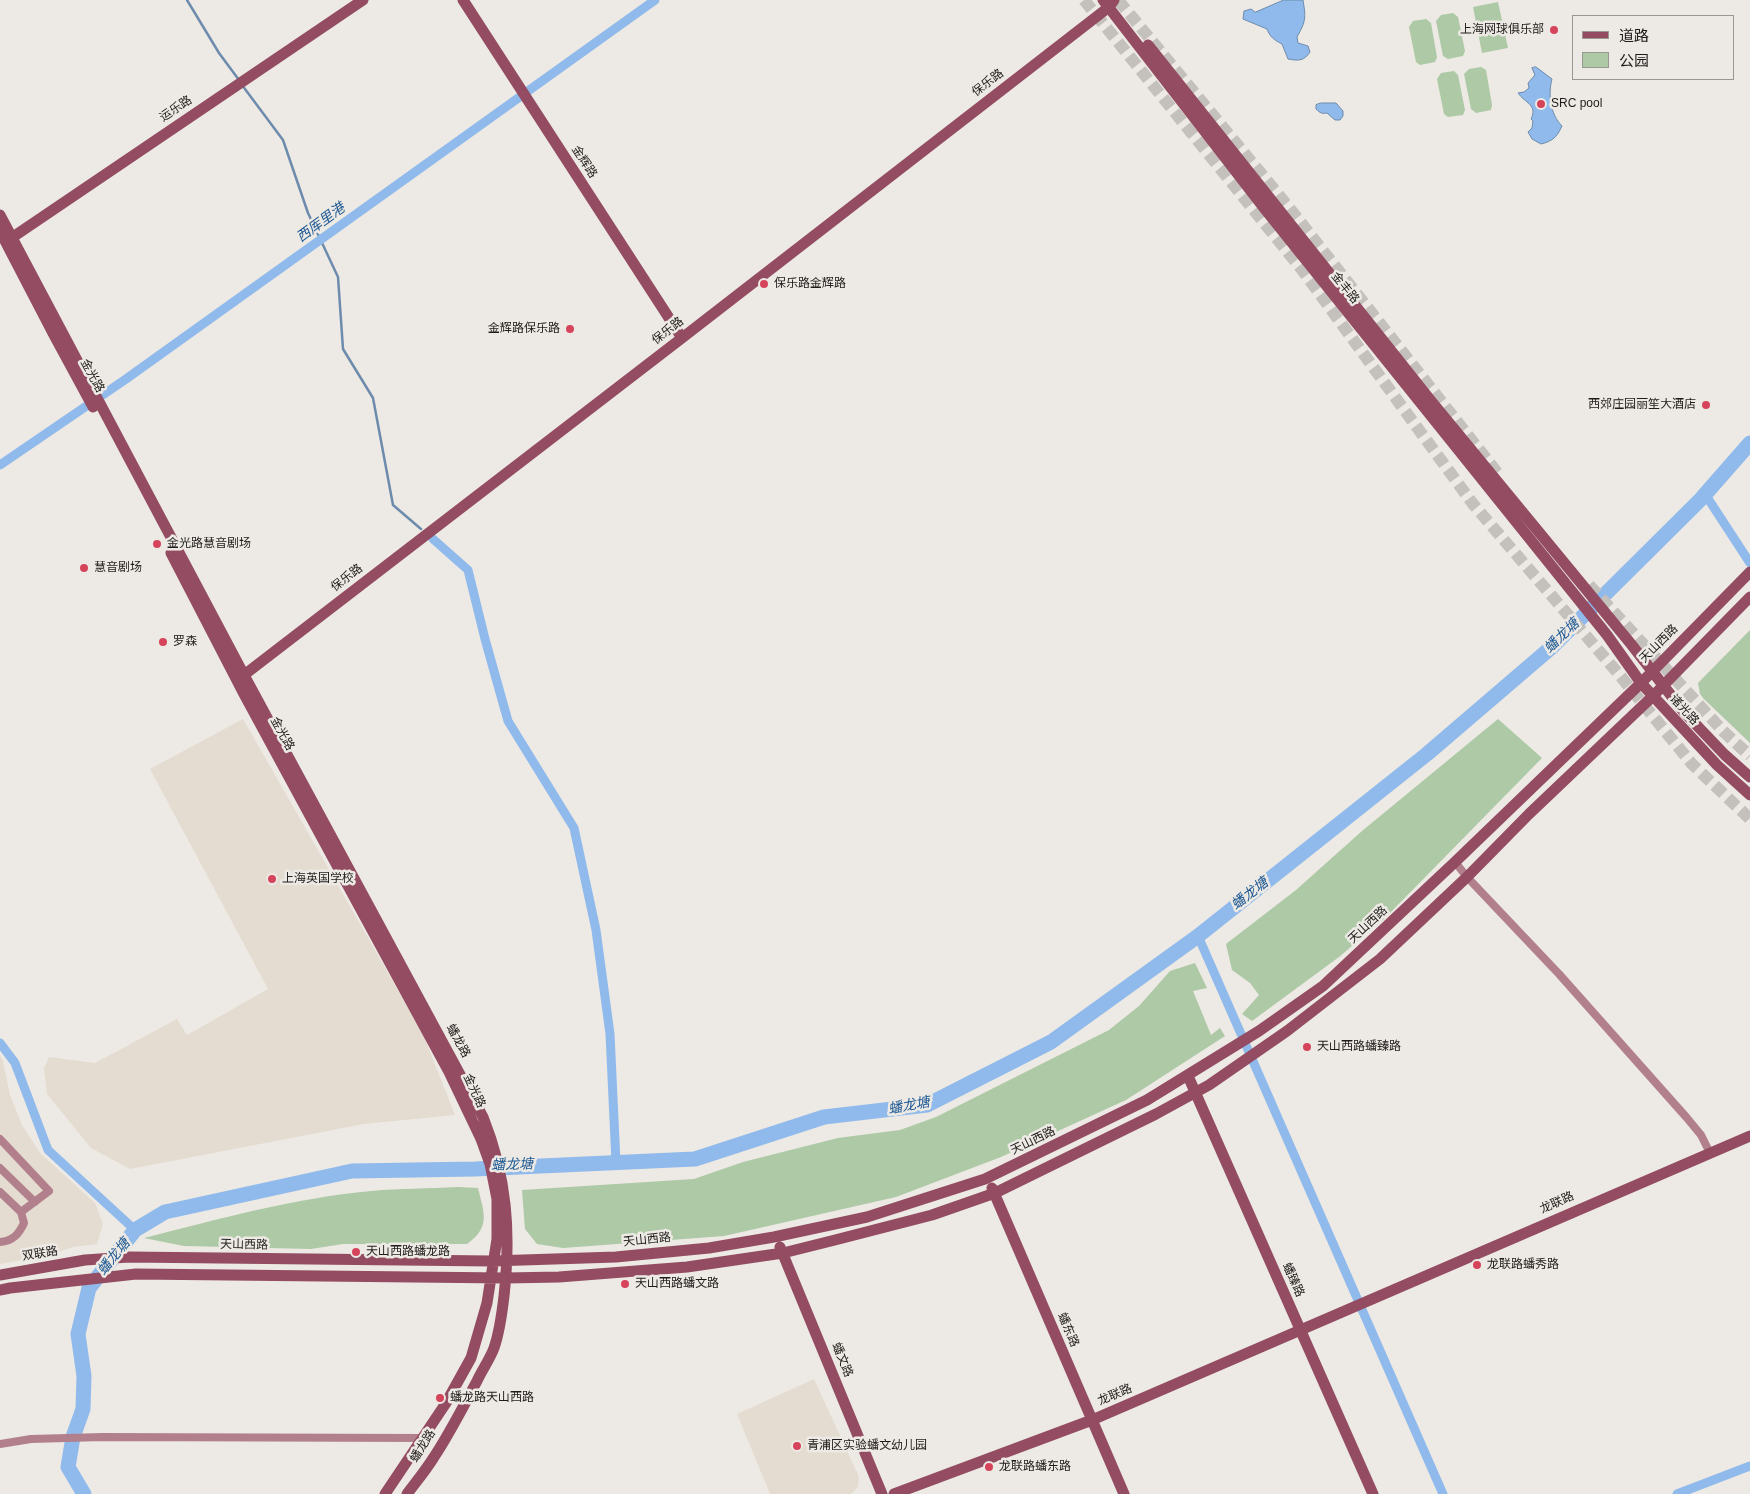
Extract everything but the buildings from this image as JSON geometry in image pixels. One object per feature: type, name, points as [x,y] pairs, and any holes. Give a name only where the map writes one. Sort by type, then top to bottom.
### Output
[{"type":"main road","name":"运乐路","points":[[6,237],[363,0]]},
{"type":"main road","name":"金辉路","points":[[463,0],[682,338]]},
{"type":"main road","name":"保乐路","points":[[241,678],[682,338],[1110,2]]},
{"type":"main road","points":[[1110,2],[1431,401],[1576,587],[1615,625],[1691,720],[1725,755],[1750,777]]},
{"type":"main road","name":"金光路","points":[[0,215],[6,237],[85,384],[100,419],[241,678]]},
{"type":"main road","name":"金光路","points":[[85,384],[102,406],[241,678]]},
{"type":"main road","name":"天山西路","points":[[85,1260],[129,1257],[492,1261],[616,1258],[709,1248],[774,1237],[867,1217],[985,1178],[1148,1100],[1258,1031],[1322,986],[1455,862],[1641,683],[1750,572]]},
{"type":"main road","name":"诸光路","points":[[1576,587],[1641,683],[1717,765],[1750,795]]},
{"type":"main road","points":[[0,1290],[136,1274],[506,1278],[559,1277],[688,1267],[783,1253],[932,1215],[995,1193],[1156,1114],[1209,1085],[1287,1031],[1380,959],[1653,696],[1750,597]]},
{"type":"main road","name":"蟠龙路","points":[[241,678],[478,1108],[486,1138],[498,1160],[507,1260],[501,1320],[494,1348],[434,1458],[408,1494]]},
{"type":"main road","name":"蟠臻路","points":[[1188,1076],[1373,1494]]},
{"type":"main road","name":"龙联路","points":[[894,1494],[1092,1420],[1375,1296],[1750,1136]]},
{"type":"main road","name":"蟠东路","points":[[985,1178],[995,1193],[1124,1494]]},
{"type":"main road","points":[[492,1261],[502,1198]]},
{"type":"main road","name":"蟠文路","points":[[774,1237],[783,1253],[882,1494]]},
{"type":"main road","name":"双联路","points":[[0,1274],[85,1260]]},
{"type":"main road","name":"蟠龙路","points":[[385,1494],[446,1404],[471,1358],[487,1303],[492,1278],[492,1261]]},
{"type":"street","points":[[1455,862],[1687,1118],[1701,1135],[1710,1153]]},
{"type":"street","points":[[0,1139],[49,1191],[21,1212]]},
{"type":"street","points":[[0,1168],[35,1202]]},
{"type":"street","points":[[0,1192],[21,1212],[24,1223],[18,1234],[8,1242],[0,1242]]},
{"type":"street","points":[[0,1444],[45,1438],[103,1437],[422,1438]]},
{"type":"shaded area","name":"上海英国学校","points":[[243,719],[423,1034],[455,1115],[364,1124],[130,1169],[91,1148],[47,1094],[44,1068],[49,1057],[95,1063],[177,1019],[187,1035],[268,989],[150,769]]},
{"type":"shaded area","points":[[0,1055],[10,1095],[22,1125],[40,1153],[95,1203],[103,1224],[97,1244],[73,1247],[50,1255],[0,1264]]},
{"type":"shaded area","name":"青浦区实验蟠文幼儿园","points":[[814,1379],[859,1477],[858,1487],[851,1494],[770,1494],[737,1414]]},
{"type":"green space","points":[[1498,2],[1508,48],[1482,53],[1473,7]]},
{"type":"green space","points":[[1453,13],[1458,17],[1465,51],[1463,56],[1448,59],[1443,56],[1436,21],[1441,15]]},
{"type":"green space","points":[[1426,19],[1431,23],[1437,57],[1435,62],[1420,65],[1416,62],[1409,27],[1413,21]]},
{"type":"green space","points":[[1481,67],[1486,70],[1492,105],[1491,110],[1476,113],[1471,109],[1464,74],[1469,69]]},
{"type":"green space","points":[[1454,71],[1458,75],[1465,110],[1463,115],[1448,117],[1444,114],[1437,79],[1441,73]]},
{"type":"green space","points":[[1750,630],[1750,743],[1704,699],[1700,694],[1698,683]]},
{"type":"green space","points":[[1498,719],[1542,758],[1385,918],[1339,957],[1252,1021],[1242,1014],[1259,995],[1250,983],[1232,970],[1226,944],[1296,890],[1362,831]]},
{"type":"green space","points":[[1195,963],[1207,988],[1193,991],[1211,1035],[1220,1028],[1225,1036],[1126,1100],[1001,1157],[896,1197],[724,1236],[563,1248],[537,1244],[525,1229],[522,1190],[694,1179],[743,1162],[838,1138],[900,1130],[936,1117],[1109,1030],[1139,1006],[1170,971]]},
{"type":"green space","points":[[478,1188],[483,1212],[484,1219],[480,1232],[467,1244],[343,1244],[311,1249],[184,1246],[144,1238],[257,1210],[342,1194],[382,1190]]},
{"type":"water","points":[[1284,0],[1303,0],[1304,19],[1297,37],[1298,43],[1308,46],[1310,52],[1301,60],[1288,59],[1282,44],[1269,34],[1267,29],[1243,19],[1244,11],[1251,9],[1255,12]]},
{"type":"water","name":"SRC pool","points":[[1536,67],[1552,79],[1550,91],[1551,104],[1555,116],[1562,126],[1554,138],[1541,144],[1532,139],[1528,132],[1532,128],[1532,107],[1518,93],[1524,92],[1529,88],[1528,83],[1535,75],[1532,68]]},
{"type":"water","points":[[1336,103],[1343,111],[1343,116],[1340,120],[1335,120],[1327,113],[1320,112],[1316,109],[1316,105]]},
{"type":"waterway","points":[[187,0],[219,53],[239,80]]},
{"type":"waterway","name":"西厍里港","points":[[0,465],[126,379],[655,0]]},
{"type":"waterway","points":[[242,85],[283,140],[308,213],[338,277],[343,349],[373,398],[393,505],[421,529]]},
{"type":"waterway","name":"蟠龙塘","points":[[84,1494],[68,1467],[73,1437],[83,1409],[84,1376],[78,1334],[89,1288],[135,1230],[165,1212],[352,1171],[475,1169],[695,1159],[824,1117],[927,1105],[1051,1042],[1198,936],[1427,754],[1553,646],[1701,499],[1750,443]]},
{"type":"waterway","points":[[1705,494],[1750,563]]},
{"type":"waterway","points":[[433,539],[468,570],[508,721],[574,828],[596,930],[610,1034],[616,1162]]},
{"type":"waterway","points":[[1198,936],[1443,1494]]},
{"type":"waterway","points":[[0,1043],[15,1063],[48,1150],[135,1230]]},
{"type":"waterway","points":[[1677,1494],[1750,1466]]},
{"type":"tunnel","points":[[1084,0],[1303,271],[1473,504],[1617,672],[1692,764],[1750,819]]},
{"type":"tunnel","points":[[1118,0],[1287,205],[1499,475]]},
{"type":"tunnel","points":[[1589,585],[1723,731],[1750,756]]},
{"type":"place","name":"上海网球俱乐部","points":[[1554,30]]},
{"type":"place","name":"SRC pool","points":[[1541,104]]},
{"type":"place","name":"保乐路金辉路","points":[[764,284]]},
{"type":"place","name":"金辉路保乐路","points":[[570,329]]},
{"type":"place","name":"西郊庄园丽笙大酒店","points":[[1706,405]]},
{"type":"place","name":"金光路慧音剧场","points":[[157,544]]},
{"type":"place","name":"慧音剧场","points":[[84,568]]},
{"type":"place","name":"罗森","points":[[163,642]]},
{"type":"place","name":"上海英国学校","points":[[272,879]]},
{"type":"place","name":"天山西路蟠臻路","points":[[1307,1047]]},
{"type":"place","name":"天山西路蟠龙路","points":[[356,1252]]},
{"type":"place","name":"龙联路蟠秀路","points":[[1477,1265]]},
{"type":"place","name":"天山西路蟠文路","points":[[625,1284]]},
{"type":"place","name":"蟠龙路天山西路","points":[[440,1398]]},
{"type":"place","name":"青浦区实验蟠文幼儿园","points":[[797,1446]]},
{"type":"place","name":"龙联路蟠东路","points":[[989,1467]]}]
